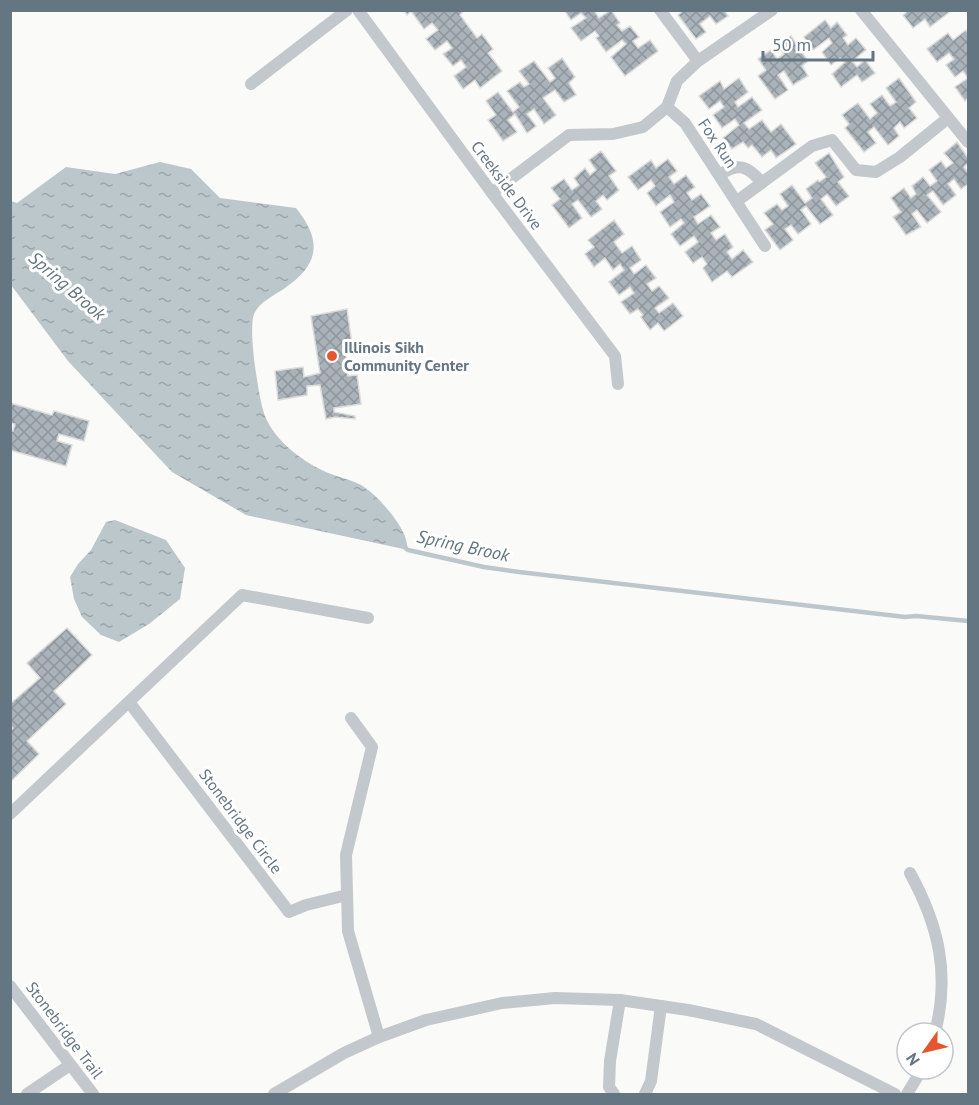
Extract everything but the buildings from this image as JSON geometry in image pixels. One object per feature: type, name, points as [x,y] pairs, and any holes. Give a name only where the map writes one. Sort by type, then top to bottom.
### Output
[{"type":"street","points":[[251,84],[347,10]]},
{"type":"street","name":"Creekside Drive","points":[[358,10],[615,356],[618,384]]},
{"type":"street","points":[[660,10],[698,62]]},
{"type":"street","points":[[492,193],[569,135],[613,134],[643,127],[667,107],[676,81],[698,62],[772,10]]},
{"type":"street","points":[[861,10],[969,142]]},
{"type":"street","name":"Fox Run","points":[[667,107],[685,123],[738,201],[765,246]]},
{"type":"street","points":[[738,201],[812,146],[832,140],[856,170],[876,172],[900,157],[948,118]]},
{"type":"street","points":[[720,176],[726,171],[743,167],[753,172],[762,183]]},
{"type":"street","points":[[10,814],[242,595],[368,618]]},
{"type":"street","name":"Stonebridge Circle","points":[[129,702],[289,912],[306,905],[347,895]]},
{"type":"street","points":[[351,718],[372,747],[346,855],[348,931],[379,1037]]},
{"type":"street","points":[[910,873],[930,915],[938,942],[942,991],[937,1021]]},
{"type":"street","name":"Stonebridge Trail","points":[[10,986],[93,1095]]},
{"type":"street","points":[[274,1095],[320,1065],[379,1037],[445,1015],[502,1003],[555,998],[620,1000],[756,1024],[895,1095]]},
{"type":"street","points":[[614,1095],[609,1087],[610,1060],[620,1000]]},
{"type":"street","points":[[645,1095],[651,1081],[661,1006]]},
{"type":"street","points":[[27,1095],[70,1065]]},
{"type":"street","points":[[907,1095],[915,1081]]},
{"type":"water","points":[[160,162],[191,169],[220,198],[296,208],[304,220],[313,241],[311,261],[297,279],[263,302],[256,310],[252,322],[256,376],[263,410],[272,430],[297,455],[326,472],[361,485],[379,499],[400,526],[408,550],[246,515],[172,472],[68,361],[11,285],[11,201],[17,203],[66,167],[115,174]]},
{"type":"water","points":[[115,520],[166,540],[185,568],[180,599],[149,624],[119,642],[101,635],[82,617],[74,599],[70,577],[91,550],[106,522]]},
{"type":"waterway","name":"Spring Brook","points":[[404,547],[408,550],[484,567],[519,572],[905,617],[968,621]]},
{"type":"place","name":"Illinois Sikh Community Center","points":[[332,356]]}]
